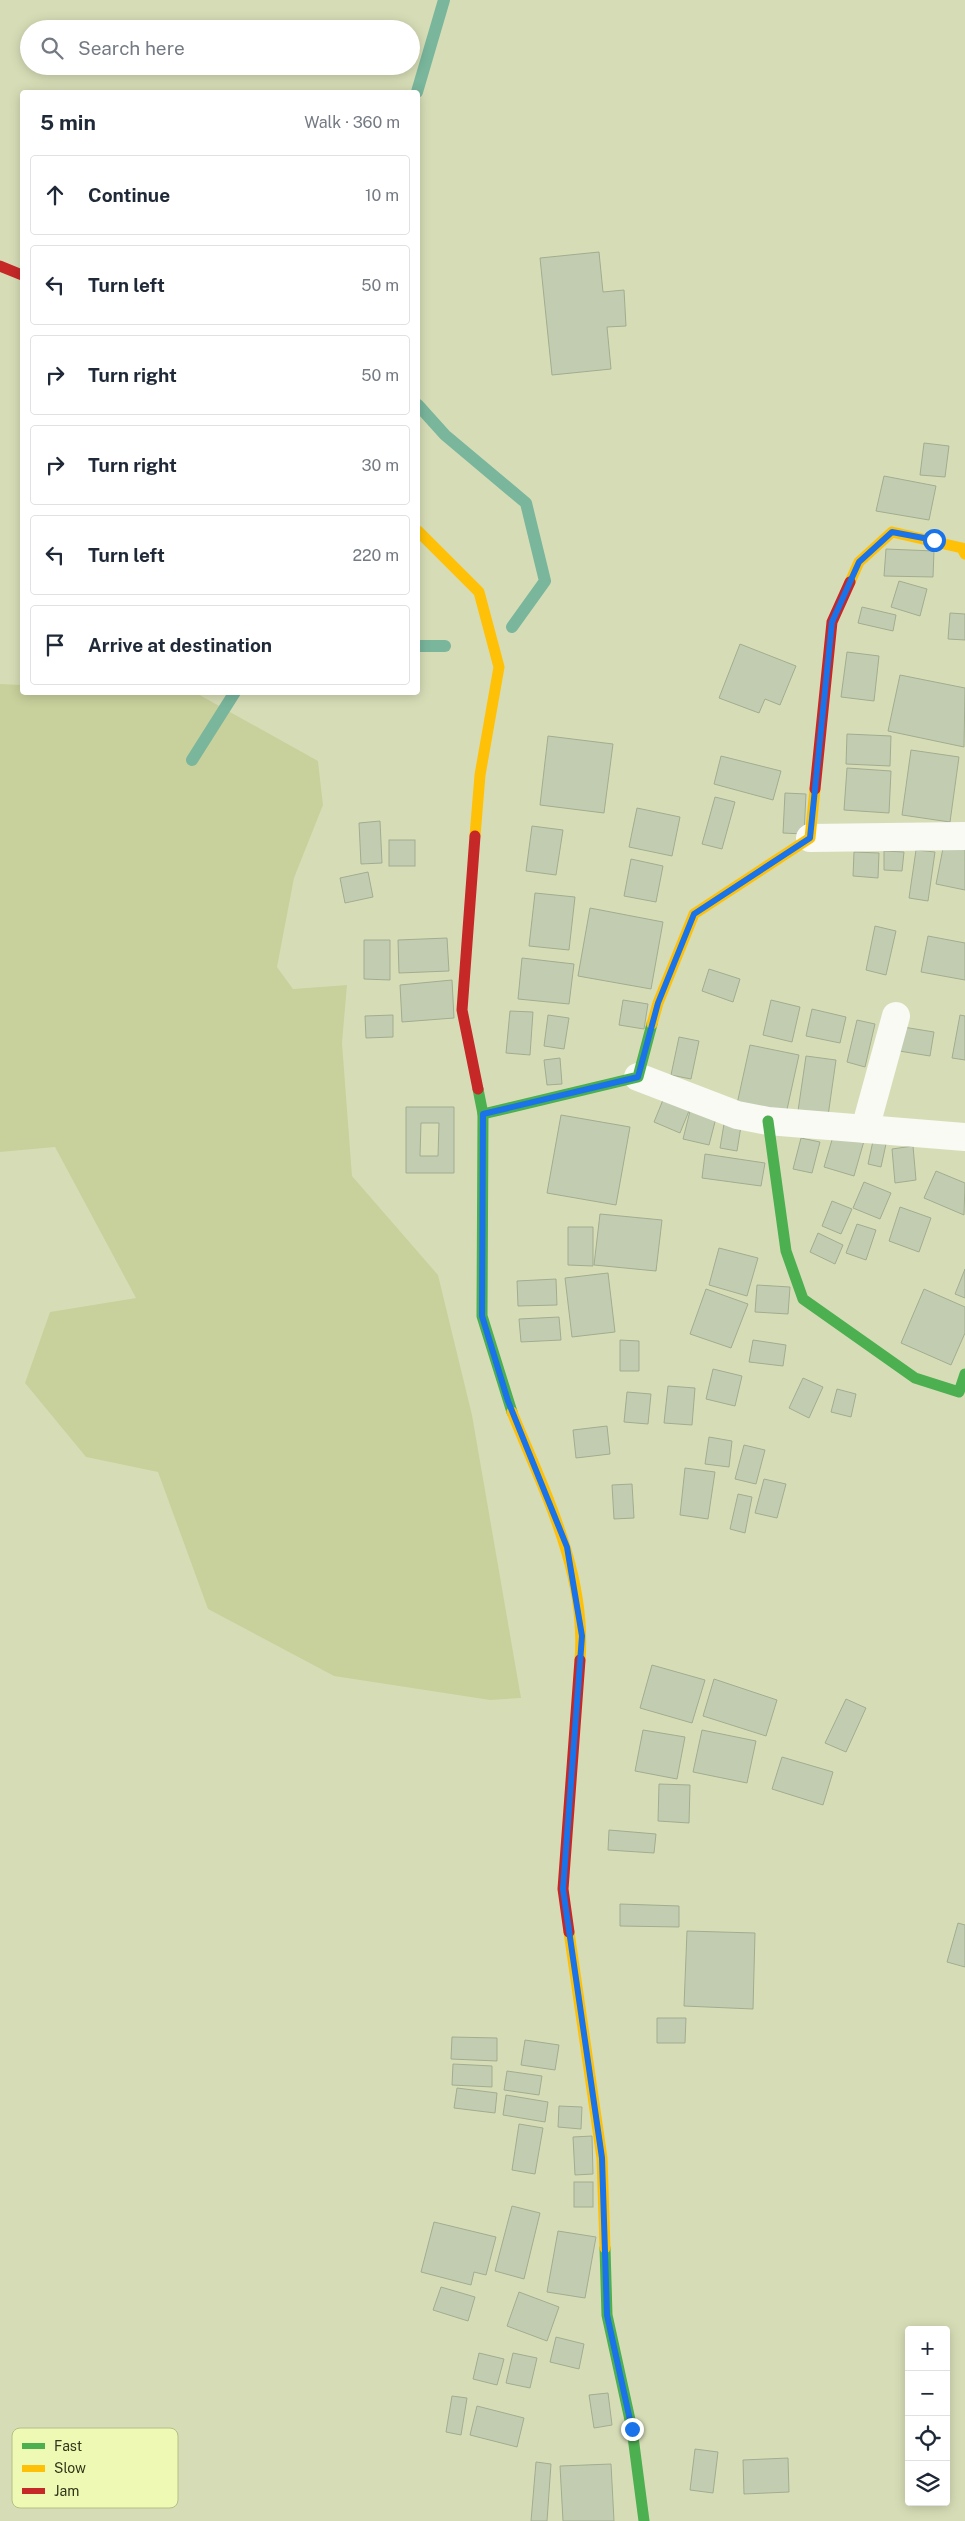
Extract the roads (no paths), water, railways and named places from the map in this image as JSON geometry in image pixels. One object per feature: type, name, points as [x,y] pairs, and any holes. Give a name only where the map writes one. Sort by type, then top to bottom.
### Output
[{"type":"street","points":[[0,266],[20,274]]},
{"type":"street","points":[[810,838],[832,622],[859,562],[892,532],[934,540],[962,548],[965,554]]},
{"type":"street","points":[[420,533],[479,592],[499,667],[480,775],[462,1010],[483,1114],[482,1316],[508,1401],[567,1547],[582,1636],[563,1889],[602,2158],[607,2315],[632,2429],[644,2521]]},
{"type":"street","points":[[638,1077],[658,1003],[694,914],[810,838],[965,836]]},
{"type":"street","points":[[865,1129],[896,1016]]},
{"type":"street","points":[[483,1114],[638,1077],[737,1115],[768,1121],[965,1137]]},
{"type":"street","points":[[768,1121],[786,1251],[803,1300],[915,1378],[959,1392],[965,1374]]},
{"type":"waterway","points":[[418,90],[444,0]]},
{"type":"waterway","points":[[420,407],[445,435],[526,503],[545,581],[512,627]]},
{"type":"waterway","points":[[420,646],[445,646]]},
{"type":"waterway","points":[[192,760],[233,695]]}]
